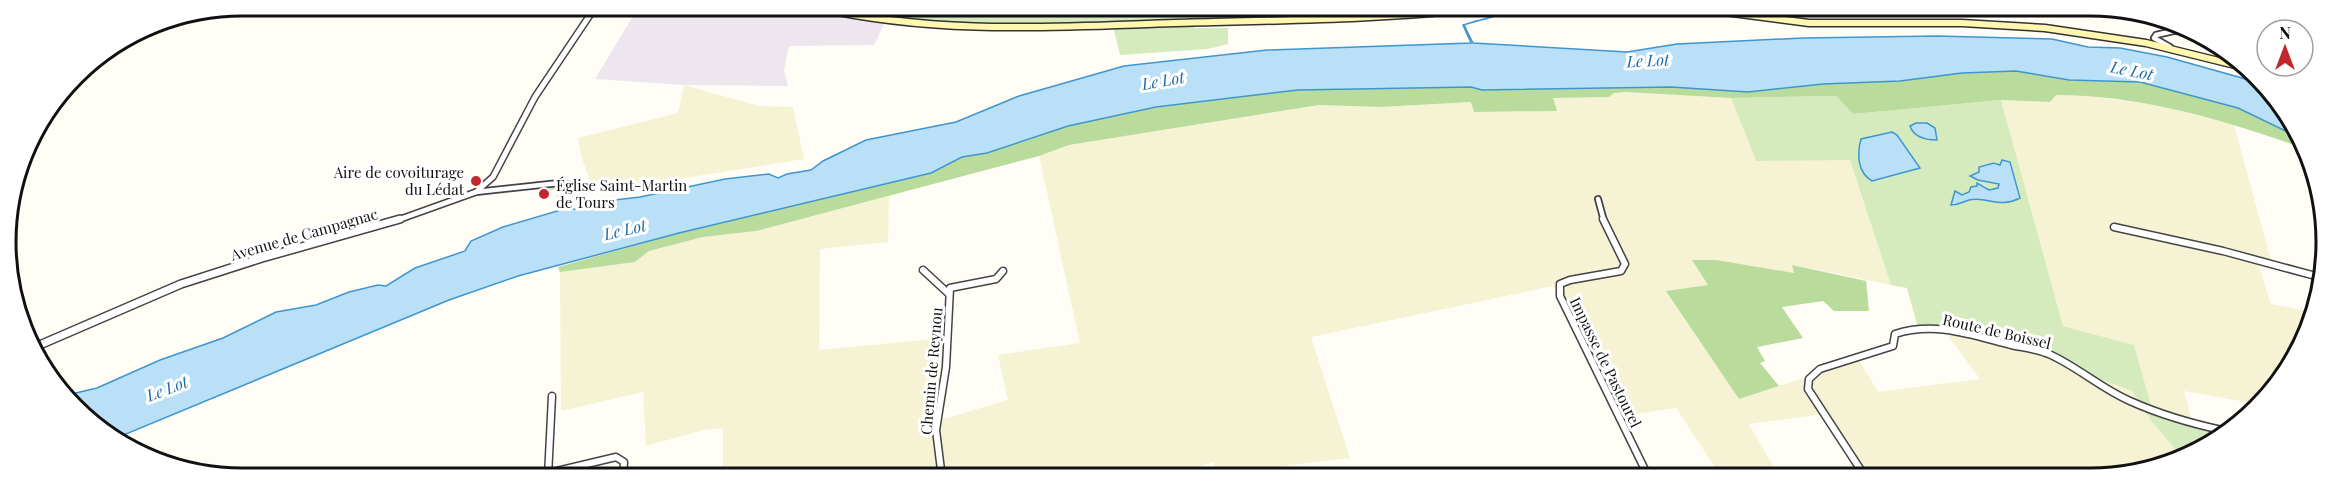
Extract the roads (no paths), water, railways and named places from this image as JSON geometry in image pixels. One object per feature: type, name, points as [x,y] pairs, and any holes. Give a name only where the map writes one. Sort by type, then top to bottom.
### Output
[{"type":"main road","points":[[856,16],[884,22],[965,27],[1399,16]]},
{"type":"main road","points":[[1748,16],[1775,20],[1847,24],[1980,23],[2073,31],[2180,51],[2228,63]]},
{"type":"street","name":"Avenue de Campagnac","points":[[41,344],[181,284],[262,258],[398,220],[476,192],[493,177],[535,97],[589,16]]},
{"type":"street","points":[[2170,31],[2156,35],[2154,38],[2180,51]]},
{"type":"street","points":[[476,192],[559,183],[586,186]]},
{"type":"street","name":"Impasse de Pastourel","points":[[1598,200],[1602,216],[1625,264],[1621,271],[1570,280],[1560,284],[1560,296],[1644,468]]},
{"type":"street","points":[[2114,227],[2223,251],[2314,275]]},
{"type":"street","points":[[923,270],[949,294]]},
{"type":"street","name":"Chemin de Reynou","points":[[941,468],[936,430],[946,367],[950,288],[996,279],[1003,271]]},
{"type":"street","name":"Route de Boissel","points":[[1859,468],[1808,389],[1809,379],[1820,369],[1893,346],[1895,334],[1919,328],[1970,334],[2048,353],[2080,370],[2104,388],[2130,401],[2184,421],[2218,429]]},
{"type":"street","points":[[548,468],[552,396]]},
{"type":"street","points":[[570,468],[616,457],[624,462],[624,468]]},
{"type":"water","name":"Le Lot","points":[[1467,24],[1464,25],[1473,43],[1627,52],[1677,44],[1803,38],[1937,36],[2052,39],[2088,47],[2120,48],[2167,57],[2246,79],[2270,105],[2287,132],[2238,108],[2140,82],[2069,80],[2016,71],[1962,73],[1900,81],[1823,84],[1748,92],[1671,87],[1298,90],[1156,107],[1068,126],[987,153],[962,157],[931,173],[679,233],[518,276],[449,300],[124,435],[105,422],[74,393],[97,388],[160,360],[223,338],[276,312],[316,305],[349,292],[378,285],[386,286],[415,268],[465,251],[471,241],[503,227],[564,209],[584,209],[606,201],[640,197],[725,179],[769,174],[778,178],[811,170],[823,161],[866,140],[956,122],[1019,96],[1124,66],[1267,50],[1471,43],[1463,25]]},
{"type":"water","points":[[1916,123],[1927,123],[1935,128],[1937,140],[1917,136],[1910,126]]},
{"type":"water","points":[[1892,132],[1897,135],[1920,168],[1872,181],[1863,173],[1859,162],[1861,139]]},
{"type":"water","points":[[2002,160],[2010,162],[2020,198],[2006,202],[1976,199],[1951,205],[1955,191],[1962,195],[1969,192],[1971,187],[1977,186],[1977,183],[1989,190],[1998,188],[1999,184],[1970,176],[1979,172],[1979,167],[1994,163],[2000,165]]},
{"type":"place","name":"Aire de covoiturage du Lédat","points":[[476,181]]},
{"type":"place","name":"Église Saint-Martin de Tours","points":[[544,194]]}]
